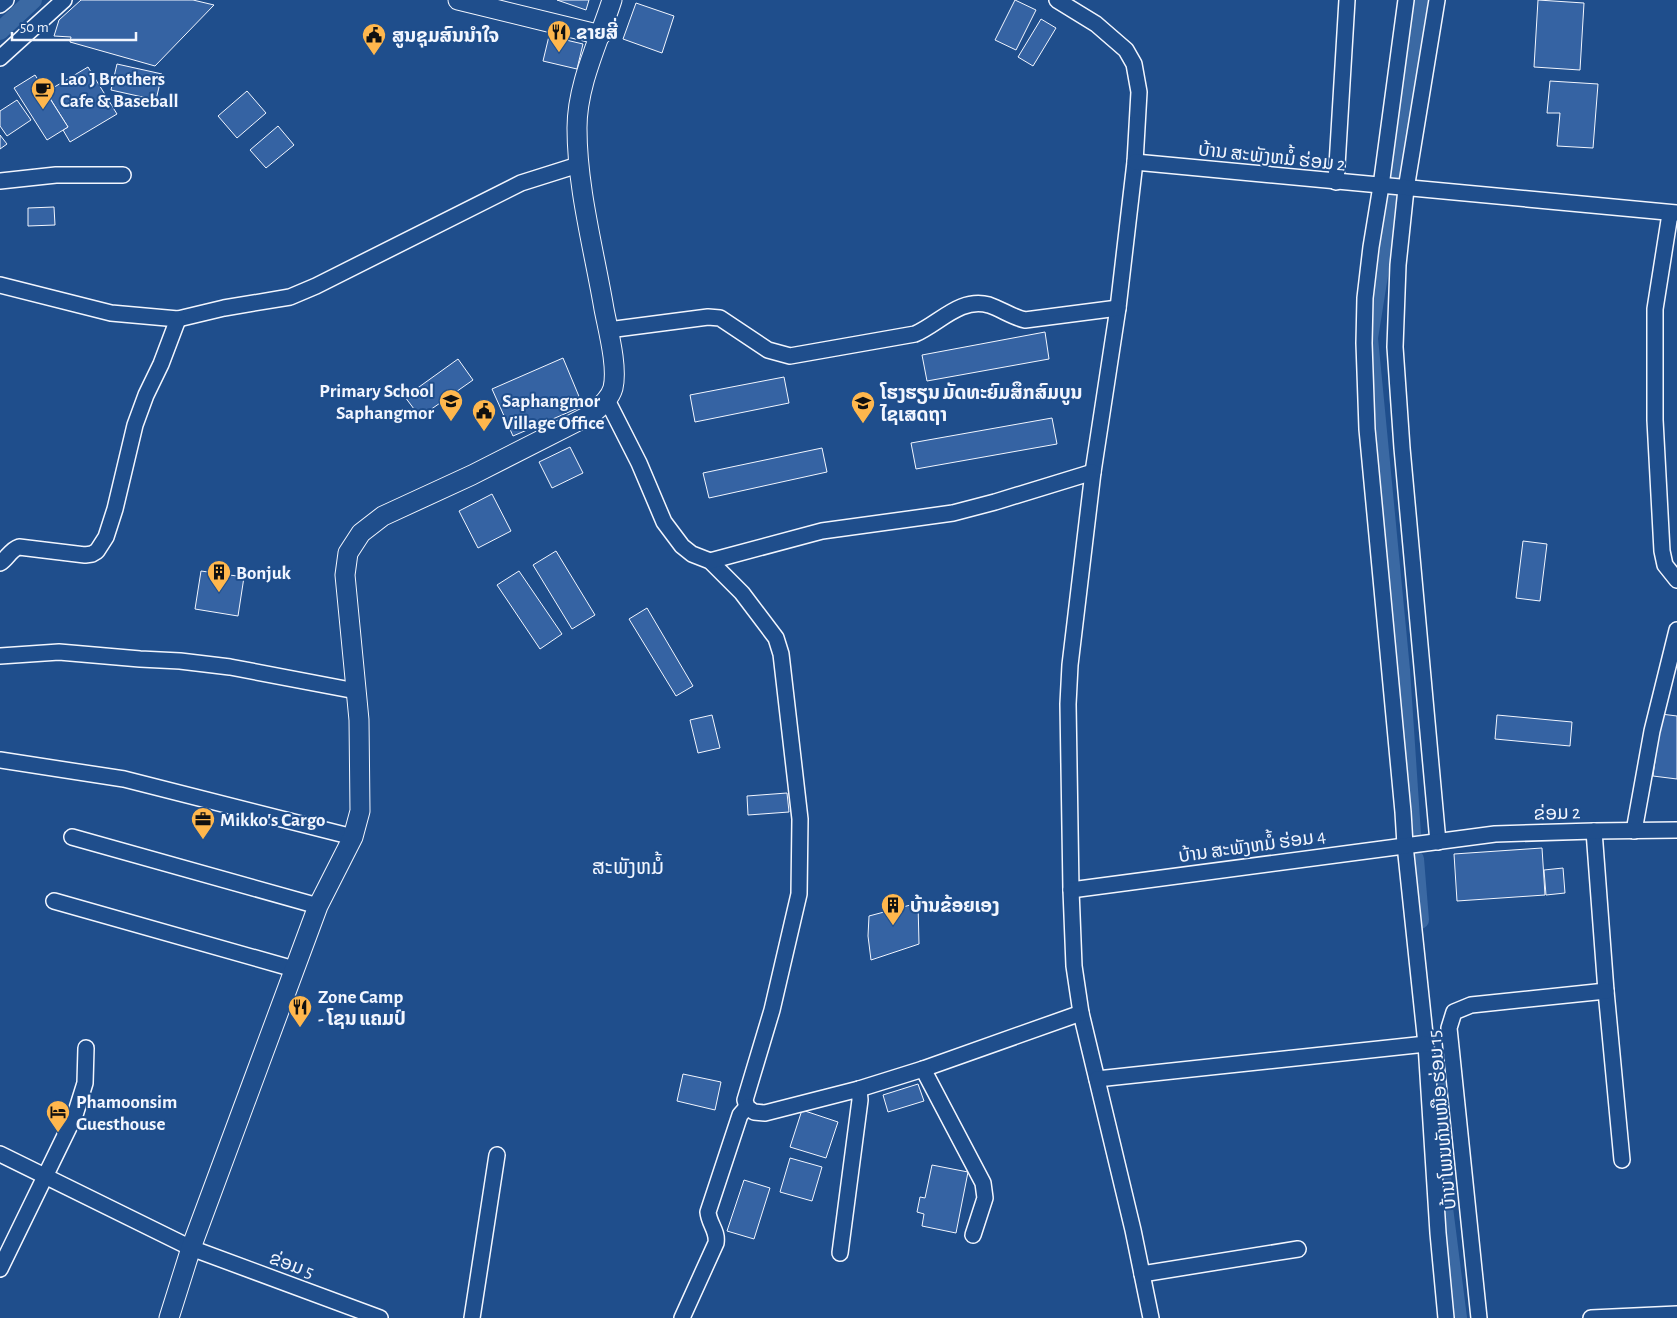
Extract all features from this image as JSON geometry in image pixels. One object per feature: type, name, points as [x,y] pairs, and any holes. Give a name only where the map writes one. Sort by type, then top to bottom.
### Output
[{"type":"street","points":[[0,5],[6,0]]},
{"type":"street","points":[[0,58],[64,0]]},
{"type":"street","points":[[458,0],[601,35]]},
{"type":"street","points":[[169,1318],[191,1248],[294,969],[318,906],[353,838],[360,812],[359,720],[344,575],[348,553],[360,533],[383,516],[472,475],[592,414],[607,400],[612,389],[615,374],[578,165],[577,126],[584,81],[612,0]]},
{"type":"street","points":[[1057,0],[1096,24],[1126,50],[1134,64],[1139,92],[1135,162],[1118,308],[1092,472],[1069,685],[1071,890],[1074,966],[1082,1013],[1151,1318]]},
{"type":"street","points":[[1336,182],[1346,0]]},
{"type":"street","points":[[1406,0],[1365,298],[1364,353],[1367,429],[1405,845],[1426,1044],[1438,1233],[1446,1318]]},
{"type":"street","points":[[1437,0],[1406,189],[1398,265],[1395,347],[1402,448],[1438,842]]},
{"type":"street","name":"ບ້ານ ສະພັງຫມໍ້ ຮ່ອມ 2","points":[[1135,162],[1673,213]]},
{"type":"street","points":[[0,285],[111,313],[178,319],[224,308],[290,297],[316,286],[521,183],[578,165]]},
{"type":"street","points":[[0,181],[56,175],[123,175]]},
{"type":"street","points":[[1673,213],[1655,309],[1655,420],[1662,551],[1665,564],[1677,580]]},
{"type":"street","points":[[608,330],[708,317],[720,318],[768,350],[790,356],[916,334],[928,329],[962,306],[977,303],[991,306],[1025,320],[1118,308]]},
{"type":"street","points":[[0,563],[18,547],[85,555],[92,554],[102,545],[115,509],[135,424],[146,395],[162,364],[178,319]]},
{"type":"street","points":[[607,400],[639,463],[664,522],[687,550],[710,561],[742,593],[776,638],[782,654],[800,819],[799,894],[772,1010],[745,1100],[747,1107],[754,1112],[765,1113],[859,1089],[1082,1013]]},
{"type":"street","points":[[710,561],[822,531],[953,513],[996,502],[1092,472]]},
{"type":"street","points":[[1634,831],[1652,731],[1677,630]]},
{"type":"street","points":[[0,656],[59,652],[180,661],[230,667],[356,691]]},
{"type":"street","points":[[0,760],[124,779],[353,838]]},
{"type":"street","name":"ຂ່ອມ 2","points":[[1438,842],[1495,834],[1677,830]]},
{"type":"street","points":[[1594,831],[1606,991],[1622,1160]]},
{"type":"street","points":[[72,837],[318,906]]},
{"type":"street","name":"ບ້ານ ສະພັງຫມໍ້ ຮ່ອມ 4","points":[[1071,890],[1438,842]]},
{"type":"street","points":[[54,901],[294,969]]},
{"type":"street","name":"ບ້ານ ໂພນທັນເໜືອ ຮ່ອມ 15","points":[[1479,1318],[1450,1028],[1454,1012],[1471,1005],[1606,991]]},
{"type":"street","points":[[1097,1080],[1426,1044]]},
{"type":"street","points":[[0,1269],[46,1178],[81,1099],[86,1071],[86,1048]]},
{"type":"street","points":[[922,1069],[983,1183],[985,1198],[973,1235]]},
{"type":"street","points":[[840,1253],[860,1100],[859,1089]]},
{"type":"street","points":[[682,1318],[716,1243],[717,1236],[711,1225],[708,1212],[740,1115],[747,1107]]},
{"type":"street","name":"ຂ່ອມ 5","points":[[0,1154],[191,1248],[380,1318]]},
{"type":"street","points":[[472,1318],[497,1155]]},
{"type":"street","points":[[1142,1274],[1298,1249]]},
{"type":"street","points":[[1590,1318],[1669,1315]]},
{"type":"building","points":[[81,0],[193,0],[214,5],[155,66],[70,42],[71,37],[54,36],[59,20]]},
{"type":"building","points":[[557,0],[589,0],[586,10]]},
{"type":"building","points":[[1015,0],[1036,10],[1016,50],[995,40]]},
{"type":"building","points":[[1538,0],[1584,3],[1580,70],[1534,67]]},
{"type":"building","points":[[636,3],[674,16],[662,53],[623,39]]},
{"type":"building","points":[[1041,19],[1056,28],[1033,66],[1018,57]]},
{"type":"building","points":[[549,36],[583,44],[577,69],[543,61]]},
{"type":"building","points":[[117,64],[162,74],[156,100],[111,90]]},
{"type":"building","points":[[88,67],[117,114],[70,142],[63,130],[68,127],[46,92]]},
{"type":"building","name":"Lao J Brothers Cafe & Baseball","points":[[35,75],[68,127],[47,140],[14,88]]},
{"type":"building","points":[[1550,81],[1598,84],[1593,148],[1557,146],[1560,113],[1547,113]]},
{"type":"building","points":[[247,91],[266,113],[237,138],[218,116]]},
{"type":"building","points":[[17,100],[31,120],[7,136],[0,126],[0,111]]},
{"type":"building","points":[[278,126],[294,145],[266,168],[250,150]]},
{"type":"building","points":[[0,135],[7,144],[0,149]]},
{"type":"building","points":[[54,207],[55,225],[28,226],[28,208]]},
{"type":"building","points":[[1045,332],[1049,359],[927,381],[922,355]]},
{"type":"building","points":[[563,358],[583,406],[513,436],[492,389]]},
{"type":"building","points":[[458,359],[473,380],[420,417],[405,397]]},
{"type":"building","points":[[784,377],[789,403],[695,422],[690,395]]},
{"type":"building","points":[[1052,418],[1057,444],[916,469],[911,443]]},
{"type":"building","points":[[570,447],[583,473],[552,488],[539,462]]},
{"type":"building","points":[[822,448],[827,472],[709,498],[703,473]]},
{"type":"building","points":[[492,494],[511,531],[478,548],[459,511]]},
{"type":"building","points":[[1523,541],[1547,544],[1540,601],[1516,598]]},
{"type":"building","points":[[556,551],[595,615],[572,629],[533,565]]},
{"type":"building","name":"Bonjuk","points":[[201,571],[244,577],[238,616],[195,609]]},
{"type":"building","points":[[519,571],[562,634],[540,649],[497,585]]},
{"type":"building","points":[[647,608],[693,686],[676,696],[629,619]]},
{"type":"building","points":[[1661,714],[1677,716],[1677,779],[1653,776]]},
{"type":"building","points":[[712,715],[720,748],[698,753],[690,720]]},
{"type":"building","points":[[1497,715],[1572,722],[1570,746],[1495,739]]},
{"type":"building","points":[[787,793],[789,812],[748,815],[747,796]]},
{"type":"building","points":[[1542,848],[1545,895],[1457,901],[1454,854]]},
{"type":"building","points":[[1563,868],[1565,893],[1546,895],[1544,870]]},
{"type":"building","name":"ບ້ານຂ້ອຍເອງ","points":[[918,903],[919,944],[871,960],[868,936],[869,916]]},
{"type":"building","points":[[683,1074],[721,1082],[715,1110],[677,1101]]},
{"type":"building","points":[[918,1084],[924,1101],[888,1112],[883,1095]]},
{"type":"building","points":[[802,1110],[838,1122],[826,1158],[790,1147]]},
{"type":"building","points":[[790,1158],[822,1167],[812,1201],[780,1192]]},
{"type":"building","points":[[932,1165],[968,1172],[956,1233],[922,1226],[924,1214],[917,1212],[920,1197],[925,1198]]},
{"type":"building","points":[[744,1180],[770,1188],[754,1239],[727,1231]]},
{"type":"waterway","points":[[0,31],[33,0]]},
{"type":"waterway","points":[[1394,176],[1419,0]]},
{"type":"waterway","points":[[1391,200],[1369,338],[1401,670],[1412,834]]},
{"type":"waterway","points":[[1415,859],[1420,920]]},
{"type":"waterway","points":[[1434,1063],[1444,1208],[1458,1318]]},
{"type":"place","name":"ຂາຍສີ່","points":[[559,53]]},
{"type":"place","name":"ສູນຊຸມສົນນຳໃຈ","points":[[374,56]]},
{"type":"place","name":"Lao J Brothers Cafe & Baseball","points":[[43,110]]},
{"type":"place","name":"Primary School Saphangmor","points":[[451,422]]},
{"type":"place","name":"ໂຮງຮຽນ ມັດທະຍົມສຶກສົມບູນ ໄຊເສດຖາ","points":[[863,424]]},
{"type":"place","name":"Saphangmor Village Office","points":[[484,432]]},
{"type":"place","name":"Bonjuk","points":[[219,593]]},
{"type":"place","name":"Mikko's Cargo","points":[[203,840]]},
{"type":"place","name":"ບ້ານຂ້ອຍເອງ","points":[[893,926]]},
{"type":"place","name":"Zone Camp - ໂຊນ ແຄມປ໌","points":[[300,1028]]},
{"type":"place","name":"Phamoonsim Guesthouse","points":[[58,1133]]},
{"type":"district","name":"ສະພັງຫມໍ້","points":[[628,867]]}]
